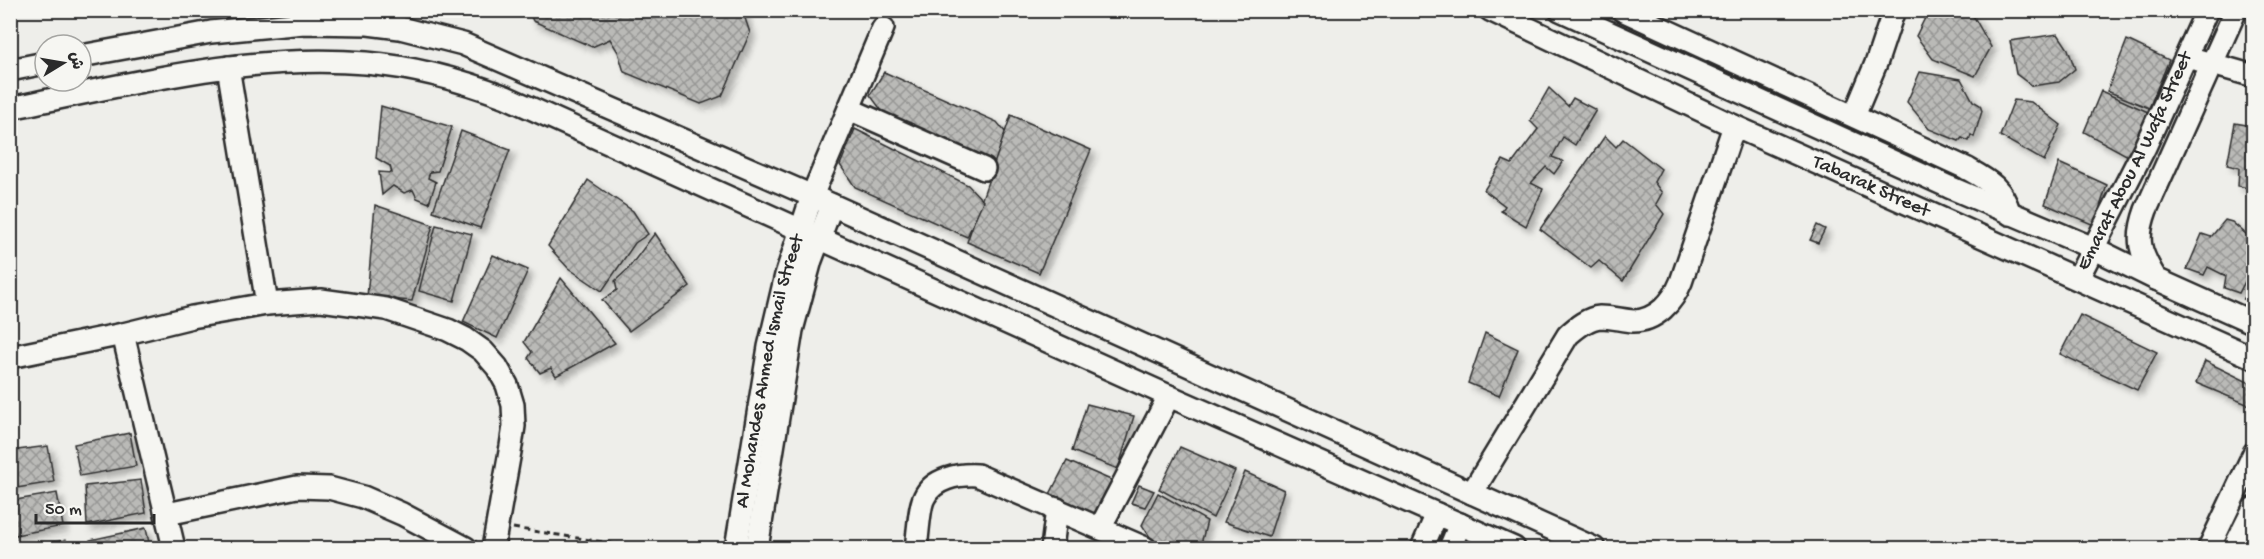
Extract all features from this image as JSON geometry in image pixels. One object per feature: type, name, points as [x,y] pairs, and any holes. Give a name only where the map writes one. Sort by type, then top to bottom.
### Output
[{"type":"street","name":"Tabarak Street","points":[[1490,10],[1734,126],[2253,358]]},
{"type":"street","name":"Tabarak Street","points":[[1560,10],[2010,214],[2093,248],[2246,320]]},
{"type":"street","points":[[1622,10],[1659,18],[1988,180],[2004,196],[2010,214]]},
{"type":"street","points":[[1854,116],[1877,61],[1894,10]]},
{"type":"street","name":"Emarat Abou Al Wafa Street","points":[[2078,278],[2145,147],[2207,10]]},
{"type":"street","name":"Emarat Abou Al Wafa Street","points":[[2156,279],[2140,247],[2139,228],[2236,10]]},
{"type":"street","points":[[93,55],[242,28],[335,23],[400,28],[442,38],[494,56],[813,196],[1594,549]]},
{"type":"street","name":"Al Mohandes Ahmed Ismail Street","points":[[757,549],[792,330],[804,283],[813,196],[883,28]]},
{"type":"street","points":[[2186,56],[2253,76]]},
{"type":"street","points":[[10,108],[228,67],[301,62],[365,63],[423,71],[451,78],[506,97],[1514,549]]},
{"type":"street","points":[[10,70],[33,65]]},
{"type":"street","points":[[228,67],[267,304]]},
{"type":"street","points":[[849,109],[984,169]]},
{"type":"street","points":[[1472,493],[1568,334],[1577,326],[1599,317],[1636,321],[1646,319],[1671,301],[1681,282],[1734,126]]},
{"type":"street","name":"Al Mohandes Ahmed Ismail Street","points":[[736,549],[774,323],[786,275],[810,233],[832,205]]},
{"type":"street","points":[[10,357],[192,317],[267,304],[321,300],[386,309],[448,330],[483,351],[502,376],[513,405],[514,426],[493,549]]},
{"type":"street","points":[[123,334],[174,549]]},
{"type":"street","points":[[1100,528],[1169,396]]},
{"type":"street","points":[[1257,435],[1272,403]]},
{"type":"street","points":[[2209,549],[2253,453]]},
{"type":"street","points":[[916,549],[924,497],[934,486],[947,478],[962,474],[977,475],[1145,549]]},
{"type":"street","points":[[167,513],[297,487],[329,488],[363,497],[402,514],[466,549]]},
{"type":"street","points":[[2234,549],[2253,508]]},
{"type":"street","points":[[1052,549],[1057,509]]},
{"type":"street","points":[[1422,549],[1437,514]]},
{"type":"street","points":[[1450,549],[1460,524]]},
{"type":"path","points":[[2246,320],[2253,277]]},
{"type":"path","points":[[496,526],[642,549]]},
{"type":"building","points":[[528,10],[739,10],[743,12],[750,33],[722,96],[701,104],[624,72],[618,52],[610,39],[592,47],[533,21]]},
{"type":"building","points":[[1929,10],[1964,10],[1974,17],[1991,47],[1975,76],[1933,59],[1916,36]]},
{"type":"building","points":[[2058,34],[2068,49],[2075,69],[2059,82],[2032,86],[2016,74],[2010,41]]},
{"type":"building","points":[[2127,40],[2169,60],[2149,108],[2107,91]]},
{"type":"building","points":[[884,72],[997,122],[1010,138],[999,166],[885,115],[870,95]]},
{"type":"building","points":[[1920,72],[1961,79],[1973,101],[1980,105],[1982,111],[1974,137],[1971,135],[1969,141],[1962,138],[1959,141],[1929,129],[1907,102]]},
{"type":"building","points":[[1549,88],[1568,106],[1573,98],[1596,110],[1575,145],[1563,137],[1552,157],[1563,161],[1554,174],[1546,167],[1531,183],[1543,189],[1526,226],[1501,211],[1505,206],[1484,190],[1503,160],[1512,164],[1538,129],[1530,121]]},
{"type":"building","points":[[2101,91],[2148,112],[2128,156],[2084,132]]},
{"type":"building","points":[[2014,100],[2031,102],[2061,125],[2044,161],[2000,136]]},
{"type":"building","points":[[381,106],[452,127],[438,171],[430,172],[428,178],[436,182],[429,203],[417,198],[413,190],[404,193],[393,186],[382,195],[379,172],[392,173],[390,166],[376,158]]},
{"type":"building","points":[[1011,115],[1091,150],[1039,273],[967,242]]},
{"type":"building","points":[[2235,123],[2252,126],[2254,189],[2238,186],[2239,168],[2227,165]]},
{"type":"building","points":[[855,129],[968,185],[983,201],[967,237],[855,187],[840,165]]},
{"type":"building","points":[[461,131],[510,150],[480,228],[433,211]]},
{"type":"building","points":[[1605,136],[1616,147],[1623,139],[1661,169],[1654,182],[1662,193],[1656,204],[1664,214],[1623,281],[1599,261],[1591,268],[1540,229]]},
{"type":"building","points":[[2059,163],[2107,185],[2094,225],[2045,204]]},
{"type":"building","points":[[588,180],[633,211],[648,234],[635,243],[602,291],[568,268],[548,246]]},
{"type":"building","points":[[375,205],[433,225],[412,301],[367,297]]},
{"type":"building","points":[[2225,220],[2232,222],[2247,235],[2254,254],[2254,264],[2239,293],[2224,288],[2226,276],[2208,267],[2204,275],[2187,269],[2202,234],[2211,237]]},
{"type":"building","points":[[436,225],[472,234],[454,301],[419,291]]},
{"type":"building","points":[[1817,225],[1825,229],[1818,243],[1810,240]]},
{"type":"building","points":[[655,233],[690,286],[629,331],[602,300],[617,290],[615,281],[628,269]]},
{"type":"building","points":[[493,255],[528,270],[497,338],[463,322]]},
{"type":"building","points":[[561,278],[615,343],[556,376],[551,368],[540,373],[528,358],[532,352],[524,342]]},
{"type":"building","points":[[2080,315],[2157,352],[2137,390],[2060,354]]},
{"type":"building","points":[[1485,333],[1518,349],[1499,396],[1468,383]]},
{"type":"building","points":[[2205,361],[2254,385],[2254,393],[2249,405],[2196,383]]},
{"type":"building","points":[[1087,404],[1134,416],[1118,469],[1072,451]]},
{"type":"building","points":[[130,433],[136,466],[80,476],[74,444]]},
{"type":"building","points":[[48,446],[54,482],[10,489],[10,451]]},
{"type":"building","points":[[1180,447],[1235,471],[1213,518],[1159,489]]},
{"type":"building","points":[[1067,461],[1113,481],[1096,516],[1047,500]]},
{"type":"building","points":[[1245,472],[1284,490],[1269,537],[1224,522]]},
{"type":"building","points":[[141,480],[146,513],[87,525],[85,486]]},
{"type":"building","points":[[1139,485],[1154,491],[1145,507],[1131,503]]},
{"type":"building","points":[[57,493],[63,526],[10,536],[10,501]]},
{"type":"building","points":[[1158,493],[1207,521],[1200,548],[1171,548],[1152,540],[1142,525]]},
{"type":"building","points":[[146,528],[150,548],[91,548],[90,540]]},
{"type":"building","points":[[66,540],[68,548],[17,548]]}]
